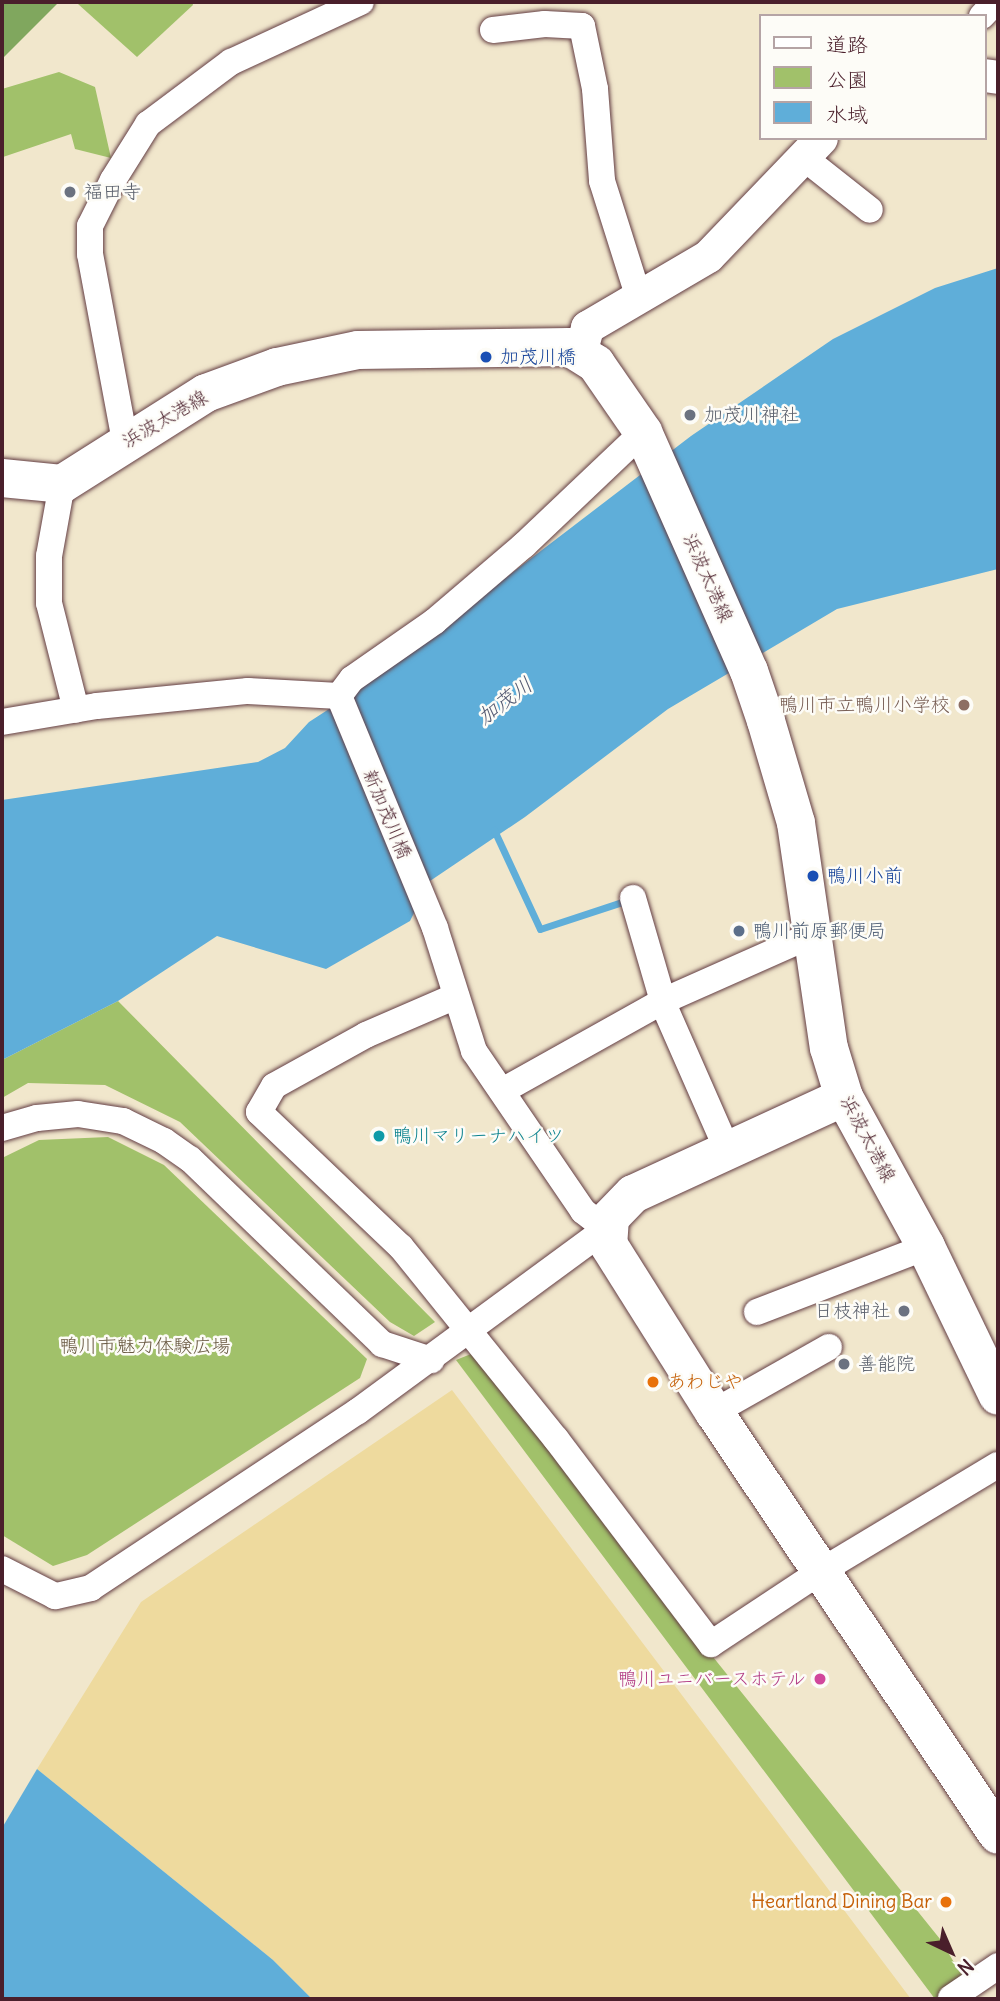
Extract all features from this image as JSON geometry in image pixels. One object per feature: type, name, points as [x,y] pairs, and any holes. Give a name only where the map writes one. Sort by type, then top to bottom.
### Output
[{"type":"main road","name":"浜波太港線","points":[[62,484],[125,441],[206,393],[277,367],[358,350],[554,346],[581,350],[610,379],[646,439],[749,671],[796,823],[829,1048],[844,1097],[926,1247],[998,1396]]},
{"type":"main road","points":[[2,478],[62,484]]},
{"type":"main road","points":[[844,1097],[633,1194],[616,1209],[606,1229],[617,1263],[998,1835]]},
{"type":"street","points":[[125,441],[90,254],[90,226],[113,180],[148,124],[231,62],[361,2]]},
{"type":"street","points":[[493,30],[545,24],[582,26],[595,89],[602,181],[638,295]]},
{"type":"street","points":[[581,350],[587,327],[638,295],[678,277],[708,256],[759,207],[812,147],[870,210]]},
{"type":"street","points":[[2,722],[76,710],[248,691],[339,698],[352,679],[435,621],[646,439]]},
{"type":"street","points":[[62,484],[49,556],[49,603],[76,710]]},
{"type":"street","name":"新加茂川橋","points":[[339,698],[435,928],[474,1051],[583,1211],[606,1229]]},
{"type":"street","points":[[633,898],[663,1001],[727,1149]]},
{"type":"street","points":[[502,1091],[663,1001],[812,935]]},
{"type":"street","points":[[456,996],[366,1035],[274,1086],[259,1112],[401,1247],[710,1644],[823,1570],[998,1465]]},
{"type":"street","points":[[2,1128],[37,1118],[78,1114],[123,1121],[164,1141],[190,1159],[382,1344],[431,1360]]},
{"type":"street","points":[[2,1569],[55,1596],[91,1588],[431,1360],[606,1229]]},
{"type":"street","points":[[757,1312],[926,1247]]},
{"type":"street","points":[[714,1412],[829,1347]]},
{"type":"street","points":[[951,1998],[998,1966]]},
{"type":"green space","points":[[2,2],[59,2],[2,59]]},
{"type":"green space","points":[[192,2],[193,5],[137,57],[78,4]]},
{"type":"green space","points":[[59,72],[95,87],[111,158],[75,149],[71,134],[3,157],[2,89]]},
{"type":"green space","points":[[118,1001],[435,1322],[414,1336],[390,1322],[180,1122],[105,1085],[28,1083],[2,1098],[2,1060]]},
{"type":"green space","name":"鴨川市魅力体験広場","points":[[108,1137],[164,1165],[367,1359],[360,1378],[87,1555],[53,1566],[2,1535],[2,1158],[39,1140]]},
{"type":"green space","points":[[476,1352],[705,1647],[940,1939],[976,1999],[935,1999],[456,1360]]},
{"type":"sand","points":[[452,1390],[911,1999],[312,1999],[273,1960],[37,1769],[141,1602]]},
{"type":"water","name":"加茂川","points":[[998,268],[998,569],[837,609],[668,709],[525,817],[430,881],[410,921],[326,969],[217,936],[118,1001],[2,1060],[2,800],[258,762],[285,748],[309,722],[363,687],[691,436],[833,339],[935,288]]},
{"type":"water","points":[[37,1769],[273,1960],[312,1999],[2,1999],[2,1828]]},
{"type":"waterway","points":[[494,830],[540,929],[622,902]]},
{"type":"place","name":"福田寺","points":[[70,192]]},
{"type":"place","name":"加茂川橋","points":[[486,357]]},
{"type":"place","name":"加茂川神社","points":[[690,415]]},
{"type":"place","name":"鴨川市立鴨川小学校","points":[[964,705]]},
{"type":"place","name":"鴨川小前","points":[[813,876]]},
{"type":"place","name":"鴨川前原郵便局","points":[[739,931]]},
{"type":"place","name":"鴨川マリーナハイツ","points":[[379,1136]]},
{"type":"place","name":"日枝神社","points":[[904,1311]]},
{"type":"place","name":"善能院","points":[[844,1364]]},
{"type":"place","name":"あわじや","points":[[653,1382]]},
{"type":"place","name":"鴨川ユニバースホテル","points":[[820,1679]]},
{"type":"place","name":"Heartland Dining Bar","points":[[946,1902]]}]
